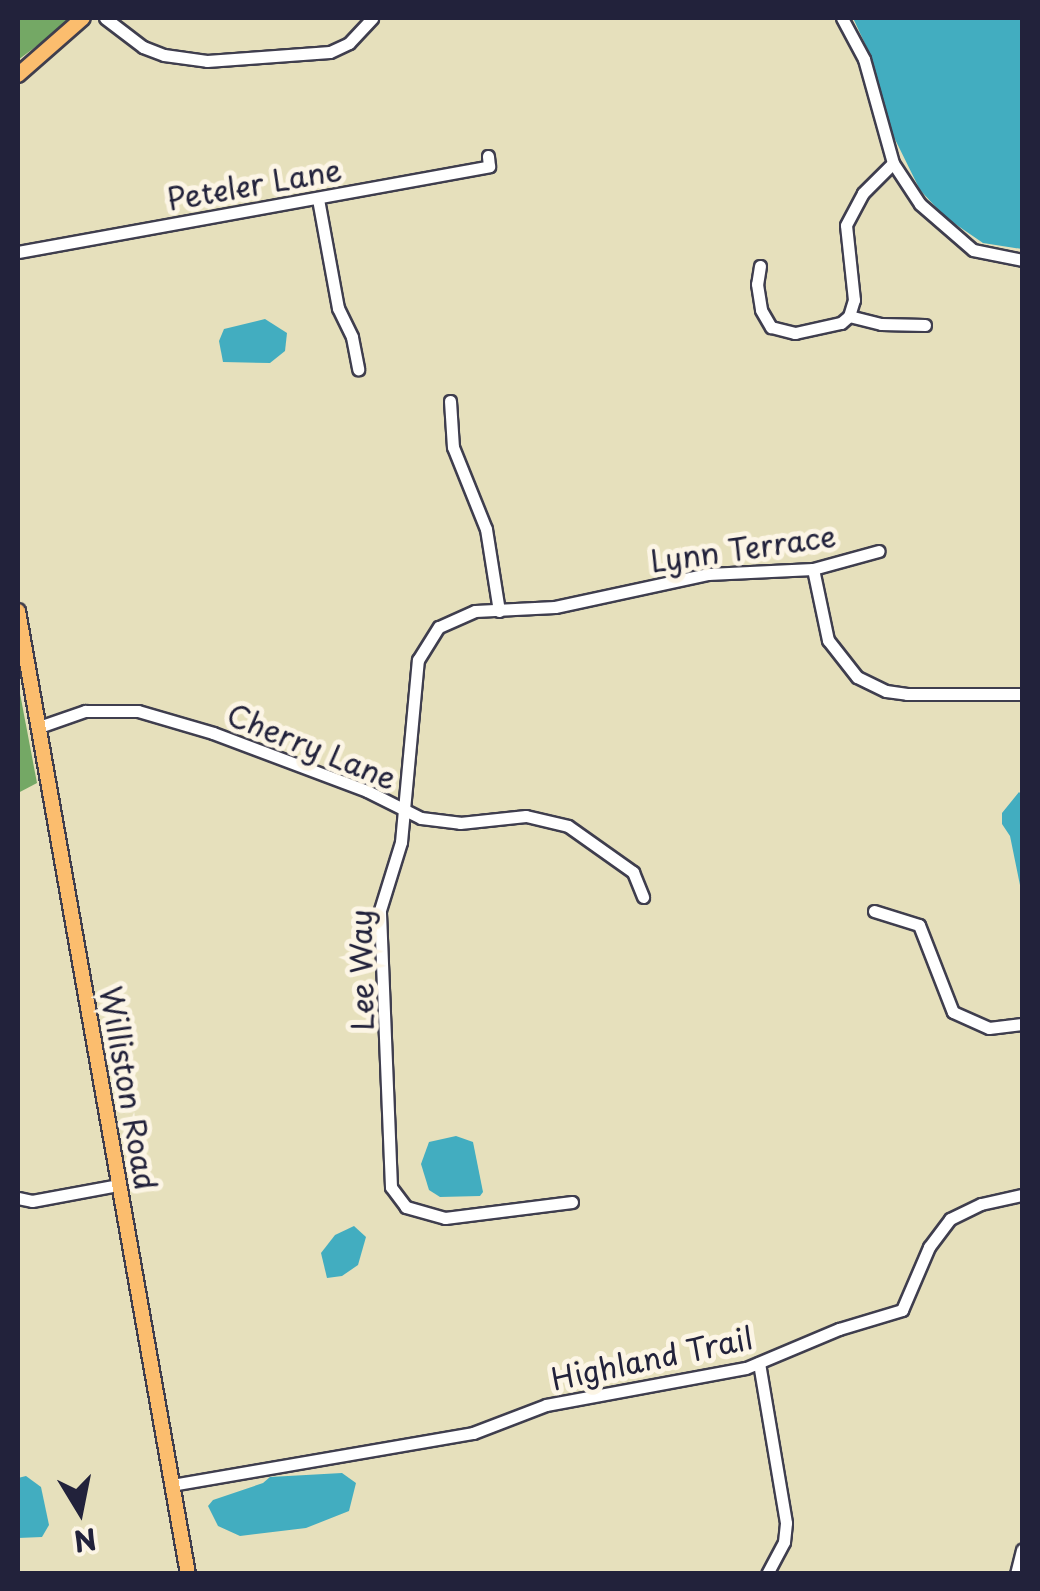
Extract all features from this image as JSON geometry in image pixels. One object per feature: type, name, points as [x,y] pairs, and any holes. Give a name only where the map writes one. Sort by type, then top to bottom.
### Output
[{"type":"main road","points":[[18,76],[84,18]]},
{"type":"main road","name":"Williston Road","points":[[18,612],[188,1574]]},
{"type":"street","points":[[104,18],[144,47],[164,55],[207,61],[330,52],[349,43],[372,18]]},
{"type":"street","points":[[842,18],[864,59],[893,163],[920,204],[961,242],[989,254],[1022,260]]},
{"type":"street","name":"Peteler Lane","points":[[18,252],[490,166],[488,156]]},
{"type":"street","points":[[760,266],[757,284],[761,310],[771,327],[795,333],[835,326],[849,316],[854,300],[844,238],[846,226],[863,193],[893,163]]},
{"type":"street","points":[[318,198],[338,308],[352,337],[358,369]]},
{"type":"street","points":[[849,316],[867,323],[925,325]]},
{"type":"street","points":[[450,401],[452,446],[484,521],[500,611]]},
{"type":"street","name":"Lynn Terrace","points":[[554,607],[708,574],[813,569],[879,550]]},
{"type":"street","points":[[813,569],[828,640],[857,677],[907,694],[1022,694]]},
{"type":"street","name":"Lee Way","points":[[554,607],[475,610],[456,617],[426,642],[414,679],[402,842],[380,910],[391,1187],[406,1208],[444,1218],[572,1202]]},
{"type":"street","name":"Cherry Lane","points":[[39,727],[72,714],[112,709],[165,716],[367,791],[402,810],[444,822],[509,815],[568,826],[633,872],[643,897]]},
{"type":"street","points":[[874,911],[919,925],[930,944],[953,1012],[989,1028],[1022,1024]]},
{"type":"street","points":[[18,1198],[32,1201],[118,1185]]},
{"type":"street","name":"Highland Trail","points":[[172,1486],[473,1433],[546,1404],[760,1363],[838,1329],[902,1310],[929,1247],[950,1219],[980,1204],[1022,1195]]},
{"type":"street","points":[[760,1363],[786,1523],[784,1542],[766,1574]]},
{"type":"street","points":[[1016,1574],[1022,1550]]},
{"type":"green space","points":[[18,18],[74,18],[18,60]]},
{"type":"green space","points":[[18,683],[37,783],[18,793]]},
{"type":"water","points":[[853,18],[1022,18],[1022,249],[983,243],[945,217],[920,190],[886,121],[867,48]]},
{"type":"water","points":[[265,319],[287,333],[285,351],[270,363],[223,362],[219,341],[224,329]]},
{"type":"water","points":[[1019,792],[1022,895],[1010,836],[1002,824],[1002,813]]},
{"type":"water","points":[[456,1136],[473,1142],[483,1192],[480,1196],[440,1197],[429,1190],[421,1164],[429,1142]]},
{"type":"water","points":[[354,1226],[366,1237],[358,1265],[342,1276],[327,1278],[321,1253],[335,1235]]},
{"type":"water","points":[[342,1473],[356,1483],[349,1511],[306,1528],[240,1536],[218,1526],[208,1506],[213,1500],[270,1477]]},
{"type":"water","points":[[26,1476],[41,1487],[49,1525],[42,1537],[18,1538],[18,1478]]}]
